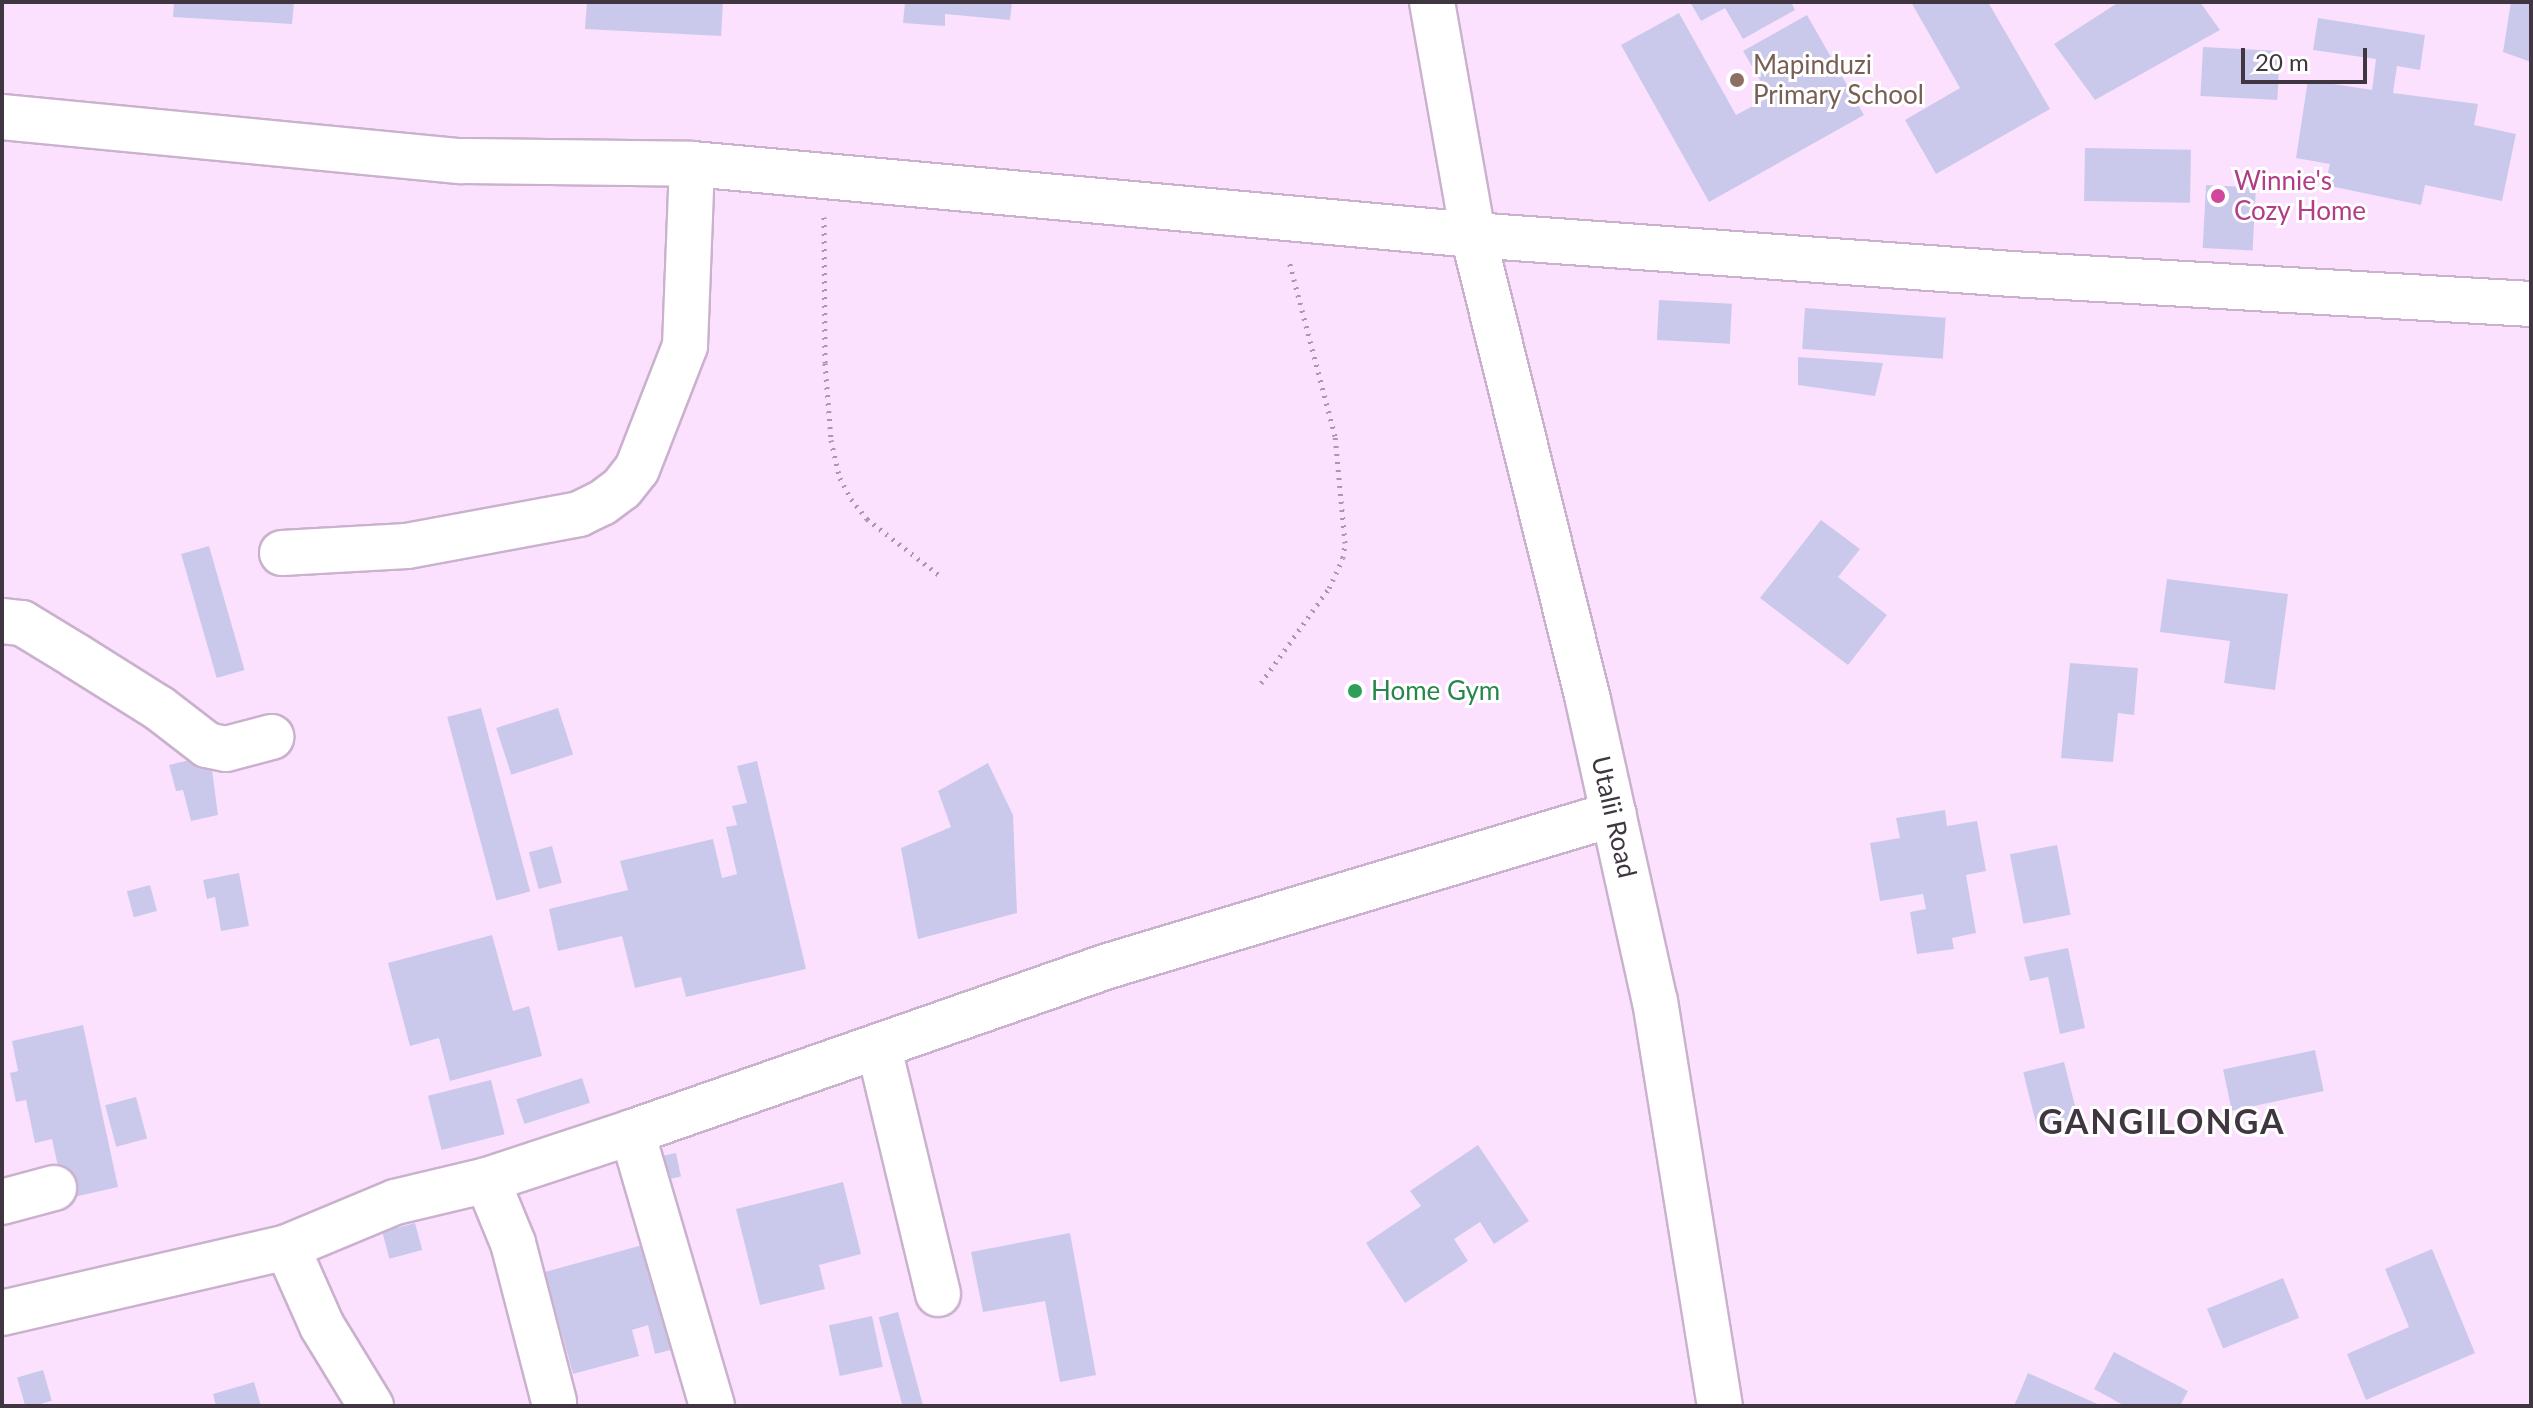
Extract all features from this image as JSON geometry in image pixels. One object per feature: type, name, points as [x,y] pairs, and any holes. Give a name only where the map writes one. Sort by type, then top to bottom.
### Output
[{"type":"street","name":"Utalii Road","points":[[1432,2],[1473,235],[1614,814],[1655,1001],[1720,1406]]},
{"type":"street","points":[[2,117],[211,140],[462,161],[692,164],[1473,235],[1987,272],[2531,304]]},
{"type":"street","points":[[282,553],[407,546],[579,514],[602,503],[622,488],[637,469],[685,346],[692,164]]},
{"type":"street","points":[[2,621],[22,623],[159,708],[215,748],[271,737]]},
{"type":"street","points":[[2,1313],[287,1247],[395,1202],[487,1180],[879,1048],[1108,966],[1614,814]]},
{"type":"street","points":[[879,1048],[938,1294]]},
{"type":"street","points":[[632,1132],[712,1406]]},
{"type":"street","points":[[487,1180],[513,1243],[554,1402]]},
{"type":"street","points":[[2,1202],[54,1188]]},
{"type":"street","points":[[287,1247],[322,1326],[371,1406]]},
{"type":"path","points":[[823,176],[825,363],[831,440],[840,478],[867,519],[939,575]]},
{"type":"path","points":[[1261,683],[1329,588],[1343,558],[1345,543],[1335,436],[1277,217]]},
{"type":"building","points":[[174,2],[294,2],[292,24],[173,17]]},
{"type":"building","points":[[587,2],[723,2],[721,36],[585,29]]},
{"type":"building","points":[[905,2],[1012,2],[1010,20],[945,14],[945,26],[903,23]]},
{"type":"building","points":[[1690,2],[1791,2],[1795,10],[1743,39],[1725,8],[1701,21]]},
{"type":"building","points":[[1911,2],[1988,2],[2050,109],[1936,174],[1905,120],[1960,88]]},
{"type":"building","points":[[2119,2],[2200,2],[2220,30],[2095,100],[2054,44]]},
{"type":"building","points":[[2511,2],[2531,2],[2531,62],[2503,52]]},
{"type":"building","points":[[1679,13],[1736,115],[1770,97],[1743,51],[1807,15],[1864,115],[1709,202],[1621,45]]},
{"type":"building","points":[[2318,18],[2425,35],[2420,70],[2397,66],[2393,93],[2478,104],[2474,125],[2516,134],[2502,201],[2425,185],[2421,205],[2325,185],[2330,164],[2296,158],[2308,80],[2372,90],[2376,59],[2313,50]]},
{"type":"building","points":[[2203,47],[2280,51],[2277,100],[2200,96]]},
{"type":"building","points":[[2085,148],[2191,150],[2190,203],[2084,201]]},
{"type":"building","points":[[2206,185],[2256,188],[2253,251],[2203,248]]},
{"type":"building","points":[[1659,300],[1732,304],[1730,344],[1657,340]]},
{"type":"building","points":[[1805,308],[1946,318],[1943,359],[1802,349]]},
{"type":"building","points":[[1798,357],[1883,363],[1875,396],[1798,385]]},
{"type":"building","points":[[1821,520],[1860,549],[1838,577],[1887,615],[1848,665],[1760,598]]},
{"type":"building","points":[[209,546],[245,670],[217,678],[181,554]]},
{"type":"building","points":[[2167,579],[2288,594],[2275,690],[2224,683],[2230,641],[2160,632]]},
{"type":"building","points":[[2070,663],[2138,668],[2134,715],[2118,713],[2113,762],[2061,758]]},
{"type":"building","points":[[481,708],[530,892],[496,901],[447,717]]},
{"type":"building","points":[[558,708],[573,755],[511,775],[496,728]]},
{"type":"building","points":[[210,755],[218,815],[191,821],[183,790],[176,791],[169,765]]},
{"type":"building","points":[[757,761],[806,969],[686,997],[681,977],[635,988],[622,936],[558,951],[549,909],[628,890],[620,861],[713,839],[722,878],[737,874],[726,827],[737,825],[732,806],[747,803],[737,766]]},
{"type":"building","points":[[988,763],[1013,815],[1017,913],[918,939],[901,848],[951,827],[938,791]]},
{"type":"building","points":[[1945,810],[1947,826],[1977,821],[1986,871],[1966,875],[1976,933],[1952,938],[1954,949],[1917,954],[1910,912],[1926,909],[1923,894],[1880,901],[1870,843],[1900,838],[1896,818]]},
{"type":"building","points":[[2057,845],[2071,915],[2023,924],[2010,854]]},
{"type":"building","points":[[552,846],[562,883],[539,889],[529,852]]},
{"type":"building","points":[[239,873],[249,926],[221,931],[215,897],[207,899],[203,880]]},
{"type":"building","points":[[150,885],[157,911],[134,917],[127,891]]},
{"type":"building","points":[[492,935],[513,1011],[529,1006],[542,1056],[450,1081],[439,1038],[410,1046],[388,963]]},
{"type":"building","points":[[2068,948],[2085,1028],[2060,1034],[2048,977],[2030,981],[2024,957]]},
{"type":"building","points":[[83,1025],[118,1187],[65,1199],[52,1139],[35,1143],[26,1100],[16,1102],[10,1073],[18,1071],[12,1041]]},
{"type":"building","points":[[2315,1050],[2324,1091],[2232,1111],[2223,1070]]},
{"type":"building","points":[[2064,1062],[2078,1117],[2037,1127],[2023,1072]]},
{"type":"building","points":[[582,1078],[590,1103],[524,1124],[516,1099]]},
{"type":"building","points":[[491,1080],[505,1134],[441,1150],[428,1096]]},
{"type":"building","points":[[136,1097],[147,1139],[116,1147],[105,1105]]},
{"type":"building","points":[[1478,1145],[1529,1221],[1494,1244],[1480,1222],[1454,1239],[1468,1261],[1405,1303],[1366,1243],[1421,1206],[1410,1191]]},
{"type":"building","points":[[676,1153],[681,1176],[661,1181],[656,1157]]},
{"type":"building","points":[[843,1182],[861,1254],[819,1265],[825,1289],[760,1305],[736,1209]]},
{"type":"building","points":[[415,1223],[422,1250],[389,1259],[382,1232]]},
{"type":"building","points":[[1070,1233],[1096,1375],[1060,1382],[1045,1301],[983,1312],[971,1252]]},
{"type":"building","points":[[657,1241],[686,1346],[655,1354],[648,1325],[632,1330],[639,1356],[573,1374],[545,1272]]},
{"type":"building","points":[[2432,1249],[2475,1353],[2366,1400],[2347,1354],[2409,1327],[2385,1269]]},
{"type":"building","points":[[2283,1278],[2299,1318],[2223,1349],[2207,1309]]},
{"type":"building","points":[[898,1312],[923,1406],[902,1406],[879,1317]]},
{"type":"building","points":[[872,1316],[883,1367],[840,1376],[829,1325]]},
{"type":"building","points":[[2114,1352],[2188,1391],[2180,1406],[2125,1406],[2094,1389]]},
{"type":"building","points":[[43,1370],[52,1401],[25,1406],[17,1377]]},
{"type":"building","points":[[2028,1373],[2102,1406],[2014,1406]]},
{"type":"building","points":[[254,1382],[261,1406],[216,1406],[213,1394]]},
{"type":"place","name":"Mapinduzi Primary School","points":[[1737,80]]},
{"type":"place","name":"Winnie's Cozy Home","points":[[2218,196]]},
{"type":"place","name":"Home Gym","points":[[1355,691]]},
{"type":"district","name":"GANGILONGA","points":[[2162,1121]]}]
